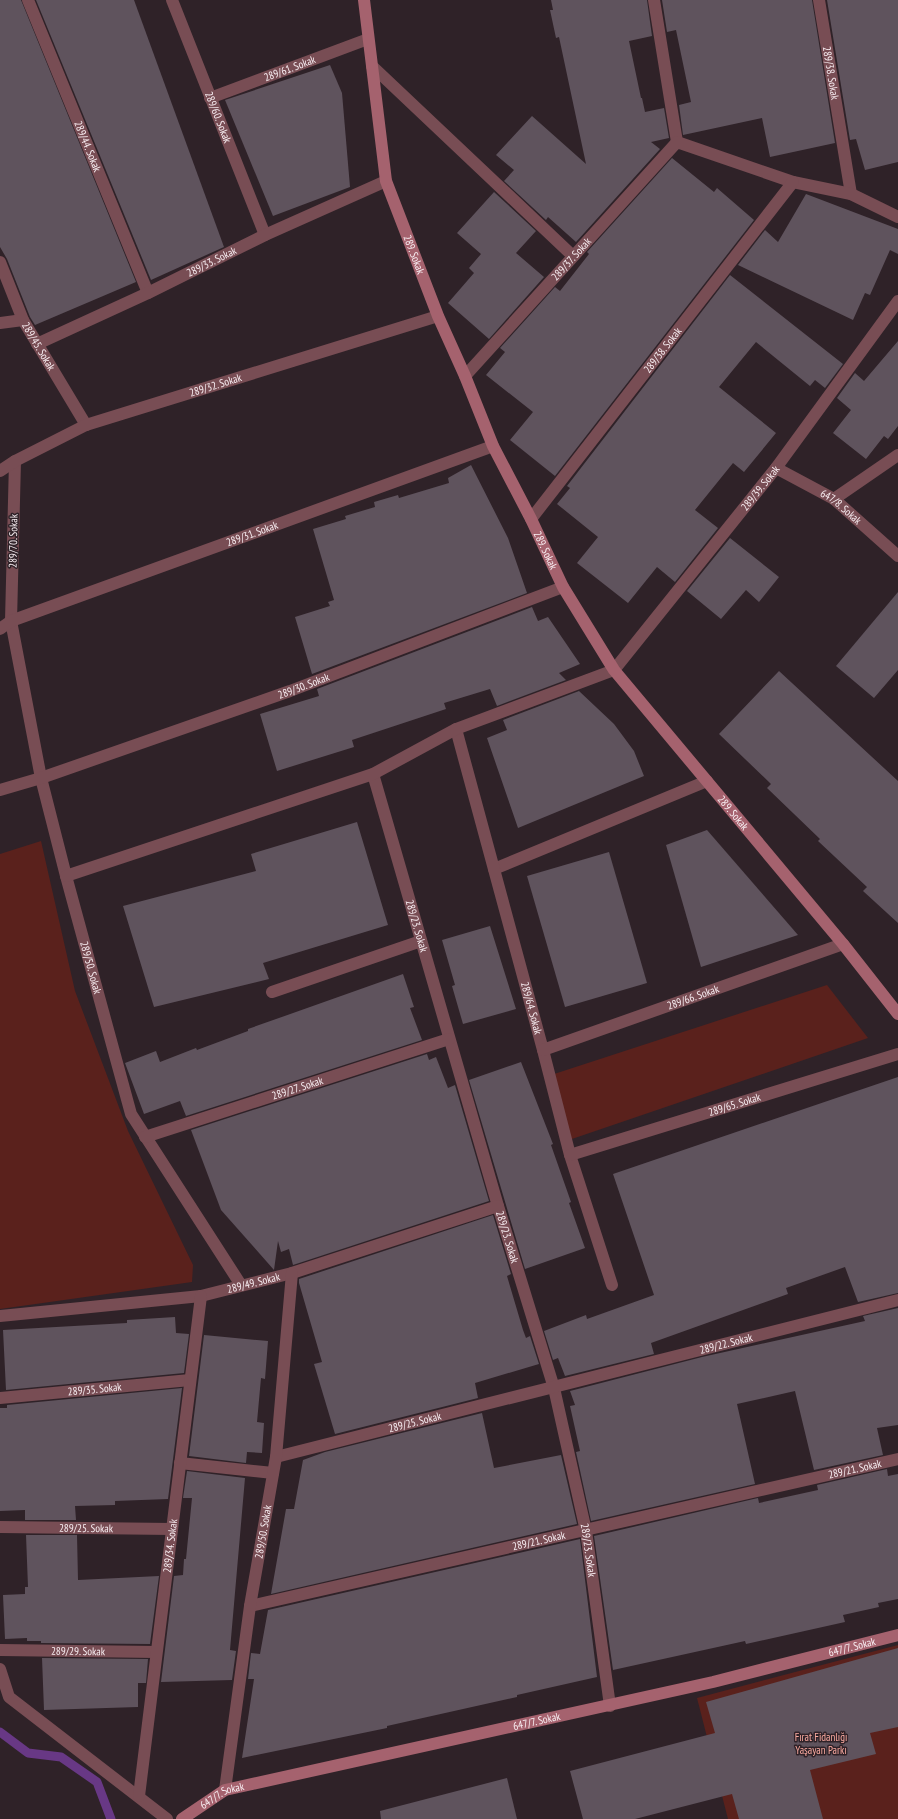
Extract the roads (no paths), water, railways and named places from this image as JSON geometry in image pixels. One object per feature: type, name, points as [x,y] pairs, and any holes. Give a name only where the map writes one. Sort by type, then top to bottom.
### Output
[{"type":"street","name":"289/44. Sokak","points":[[28,0],[148,293]]},
{"type":"street","name":"289/60. Sokak","points":[[172,0],[265,235]]},
{"type":"street","name":"289. Sokak","points":[[364,0],[386,181],[438,316],[465,376],[493,446],[531,519],[563,587],[614,670],[843,944],[898,1014]]},
{"type":"street","points":[[654,0],[677,142],[793,182],[851,194],[898,218]]},
{"type":"street","name":"289/38. Sokak","points":[[819,0],[851,194]]},
{"type":"street","name":"289/61. Sokak","points":[[210,98],[368,39]]},
{"type":"street","points":[[372,66],[573,256]]},
{"type":"street","name":"289/37. Sokak","points":[[465,376],[677,142]]},
{"type":"street","name":"289/33. Sokak","points":[[37,344],[148,293],[265,235],[386,181]]},
{"type":"street","name":"289/38. Sokak","points":[[531,519],[793,182]]},
{"type":"street","name":"289/45. Sokak","points":[[0,262],[23,320],[86,425]]},
{"type":"street","name":"289/39. Sokak","points":[[614,670],[776,468],[898,301]]},
{"type":"street","name":"289/32. Sokak","points":[[0,471],[15,461],[86,425],[438,316]]},
{"type":"street","points":[[0,323],[23,320]]},
{"type":"street","name":"289/31. Sokak","points":[[0,629],[11,621],[493,446]]},
{"type":"street","points":[[834,499],[898,455]]},
{"type":"street","name":"289/70. Sokak","points":[[11,621],[15,461]]},
{"type":"street","name":"647/8. Sokak","points":[[776,468],[834,499],[898,556]]},
{"type":"street","name":"289/30. Sokak","points":[[0,790],[41,778],[290,691],[563,587]]},
{"type":"street","name":"289/50. Sokak","points":[[11,621],[41,778],[66,876],[131,1114],[241,1285]]},
{"type":"street","points":[[66,876],[373,774],[456,729],[614,670]]},
{"type":"street","name":"289/64. Sokak","points":[[456,729],[544,1050],[570,1155],[612,1285]]},
{"type":"street","name":"289/23. Sokak","points":[[373,774],[498,1206],[554,1388],[586,1531],[610,1706]]},
{"type":"street","points":[[494,869],[707,781]]},
{"type":"street","points":[[272,992],[421,941]]},
{"type":"street","name":"289/66. Sokak","points":[[544,1050],[843,944]]},
{"type":"street","name":"289/27. Sokak","points":[[145,1137],[449,1039]]},
{"type":"street","name":"289/65. Sokak","points":[[570,1155],[898,1054]]},
{"type":"street","name":"289/49. Sokak","points":[[0,1316],[200,1296],[292,1273],[498,1206]]},
{"type":"street","name":"289/50. Sokak","points":[[225,1790],[250,1606],[276,1457],[292,1273]]},
{"type":"street","name":"289/34. Sokak","points":[[139,1796],[200,1296]]},
{"type":"street","name":"289/22. Sokak","points":[[554,1388],[898,1300]]},
{"type":"street","name":"289/35. Sokak","points":[[0,1398],[190,1380]]},
{"type":"street","name":"289/25. Sokak","points":[[276,1457],[554,1388]]},
{"type":"street","name":"289/21. Sokak","points":[[250,1606],[898,1459]]},
{"type":"street","points":[[180,1463],[273,1473]]},
{"type":"street","name":"289/25. Sokak","points":[[0,1527],[172,1529]]},
{"type":"street","name":"647/7. Sokak","points":[[182,1819],[225,1790],[610,1706],[898,1635]]},
{"type":"street","name":"289/29. Sokak","points":[[0,1650],[156,1652]]},
{"type":"street","points":[[0,1669],[9,1697],[167,1819]]},
{"type":"waterway","points":[[0,1732],[28,1753],[61,1757],[97,1782],[111,1819]]},
{"type":"park label","name":"Fırat Fidanlığı Yaşayan Parkı","points":[[821,1743]]}]
